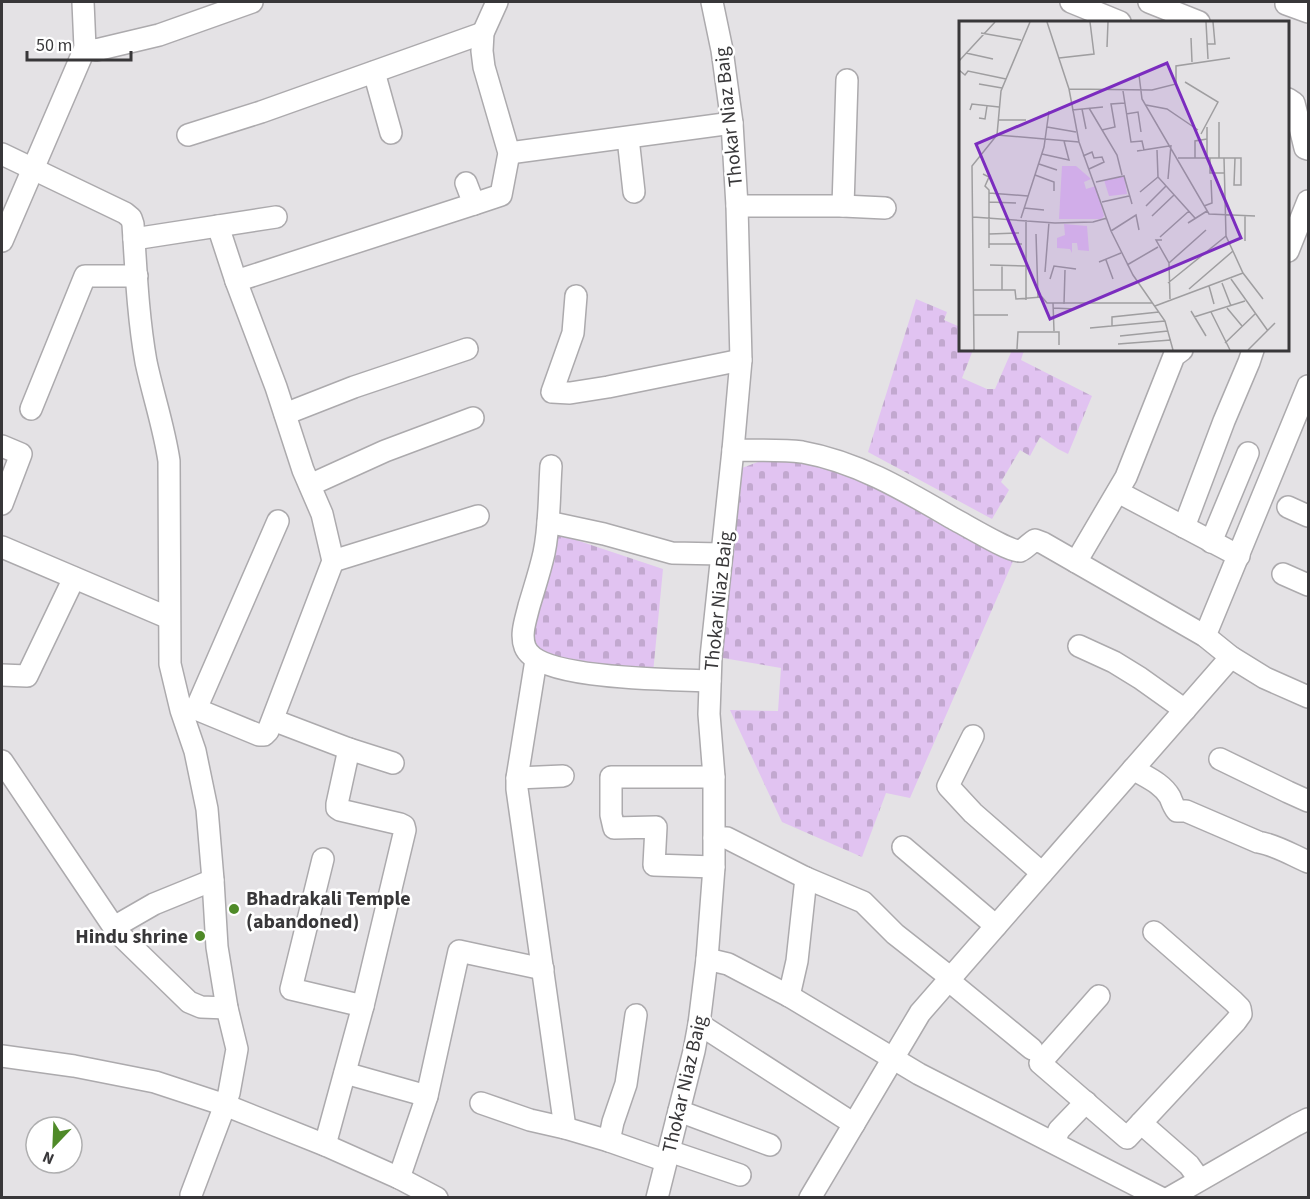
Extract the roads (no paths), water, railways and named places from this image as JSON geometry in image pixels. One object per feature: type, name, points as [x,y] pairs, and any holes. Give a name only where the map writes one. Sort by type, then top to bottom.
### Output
[{"type":"street","points":[[2,241],[85,48],[83,2]]},
{"type":"street","points":[[85,48],[96,50],[159,35],[252,2]]},
{"type":"street","points":[[236,281],[501,195],[510,153],[484,67],[482,51],[483,33],[497,2]]},
{"type":"street","name":"Thokar Niaz Baig","points":[[657,1197],[699,1024],[707,959],[714,867],[714,777],[709,714],[711,657],[741,360],[737,206],[732,123],[722,50],[712,2]]},
{"type":"street","points":[[1071,2],[1118,21]]},
{"type":"street","points":[[1149,2],[1196,21]]},
{"type":"street","points":[[1284,9],[1308,12]]},
{"type":"street","points":[[188,135],[261,112],[483,33]]},
{"type":"street","points":[[374,72],[391,133]]},
{"type":"street","points":[[843,206],[847,80]]},
{"type":"street","points":[[1289,100],[1294,103],[1305,148],[1308,149]]},
{"type":"street","points":[[510,153],[732,123]]},
{"type":"street","points":[[628,138],[634,192]]},
{"type":"street","points":[[2,154],[125,213],[131,218],[146,362],[169,461],[170,664],[188,709],[207,809],[217,947],[227,1008],[237,1049],[229,1093],[191,1195]]},
{"type":"street","points":[[466,183],[474,204]]},
{"type":"street","points":[[1289,246],[1308,201]]},
{"type":"street","points":[[737,206],[885,208]]},
{"type":"street","points":[[134,239],[276,216]]},
{"type":"street","points":[[188,709],[259,735],[264,735],[268,731],[333,561],[322,514],[303,470],[218,226]]},
{"type":"street","points":[[31,409],[85,276],[137,276]]},
{"type":"street","points":[[576,296],[573,333],[552,392],[570,393],[608,387],[741,360]]},
{"type":"street","points":[[285,414],[354,387],[467,349]]},
{"type":"street","points":[[1076,562],[1126,477],[1174,356],[1181,351]]},
{"type":"street","points":[[1184,527],[1252,351]]},
{"type":"street","points":[[1205,636],[1308,386]]},
{"type":"street","points":[[310,485],[385,451],[473,417]]},
{"type":"street","points":[[2,446],[21,454],[2,504]]},
{"type":"street","points":[[733,450],[800,452],[824,457],[860,469],[907,492],[1014,551],[1022,550],[1035,540],[1039,541],[1205,636],[1231,657],[1265,678],[1308,697]]},
{"type":"street","points":[[1212,542],[1248,453]]},
{"type":"street","points":[[551,466],[544,552],[524,625],[526,650],[536,660],[559,668],[599,676],[710,681]]},
{"type":"street","points":[[1118,492],[1239,556]]},
{"type":"street","points":[[1288,507],[1308,516]]},
{"type":"street","points":[[333,561],[478,516]]},
{"type":"street","points":[[188,709],[278,521]]},
{"type":"street","points":[[548,522],[604,534],[672,553],[722,554]]},
{"type":"street","points":[[2,549],[170,618]]},
{"type":"street","points":[[1283,574],[1308,585]]},
{"type":"street","points":[[2,675],[27,676],[74,578]]},
{"type":"street","points":[[1078,646],[1114,662],[1185,710]]},
{"type":"street","points":[[810,1197],[920,1013],[1231,657]]},
{"type":"street","points":[[536,660],[517,778],[565,1128]]},
{"type":"street","points":[[273,720],[393,763]]},
{"type":"street","points":[[973,736],[948,786],[973,813],[1042,873]]},
{"type":"street","points":[[325,1145],[363,1006],[405,830],[400,824],[337,808],[349,749]]},
{"type":"street","points":[[1220,759],[1308,801]]},
{"type":"street","points":[[2,761],[117,932],[189,1002],[201,1007],[227,1008]]},
{"type":"street","points":[[1133,769],[1159,784],[1170,797],[1177,811],[1186,811],[1258,843],[1271,844],[1308,862]]},
{"type":"street","points":[[517,778],[564,776]]},
{"type":"street","points":[[714,777],[612,777],[610,815],[614,828],[656,827],[654,866],[714,867]]},
{"type":"street","points":[[714,838],[727,838],[807,878],[863,902],[895,934],[1032,1049]]},
{"type":"street","points":[[903,847],[996,926]]},
{"type":"street","points":[[323,859],[291,989],[363,1006]]},
{"type":"street","points":[[789,996],[797,961],[807,878]]},
{"type":"street","points":[[114,927],[154,904],[213,880]]},
{"type":"street","points":[[1100,996],[1040,1063],[1127,1138],[1241,1014],[1233,1001],[1154,932]]},
{"type":"street","points":[[399,1178],[427,1096],[459,951],[543,969]]},
{"type":"street","points":[[707,959],[728,964],[789,996],[919,1074],[1161,1197]]},
{"type":"street","points":[[609,1141],[626,1084],[636,1015]]},
{"type":"street","points":[[699,1024],[854,1124]]},
{"type":"street","points":[[2,1056],[74,1066],[155,1082],[225,1105],[325,1145],[437,1197]]},
{"type":"street","points":[[345,1073],[427,1096]]},
{"type":"street","points":[[1054,1142],[1059,1130],[1086,1102]]},
{"type":"street","points":[[481,1103],[530,1120],[740,1175]]},
{"type":"street","points":[[679,1110],[770,1145]]},
{"type":"street","points":[[1169,1197],[1308,1119]]},
{"type":"street","points":[[1141,1123],[1189,1165],[1199,1179]]},
{"type":"place","name":"Bhadrakali Temple (abandoned)","points":[[234,909]]},
{"type":"place","name":"Hindu shrine","points":[[200,936]]}]
